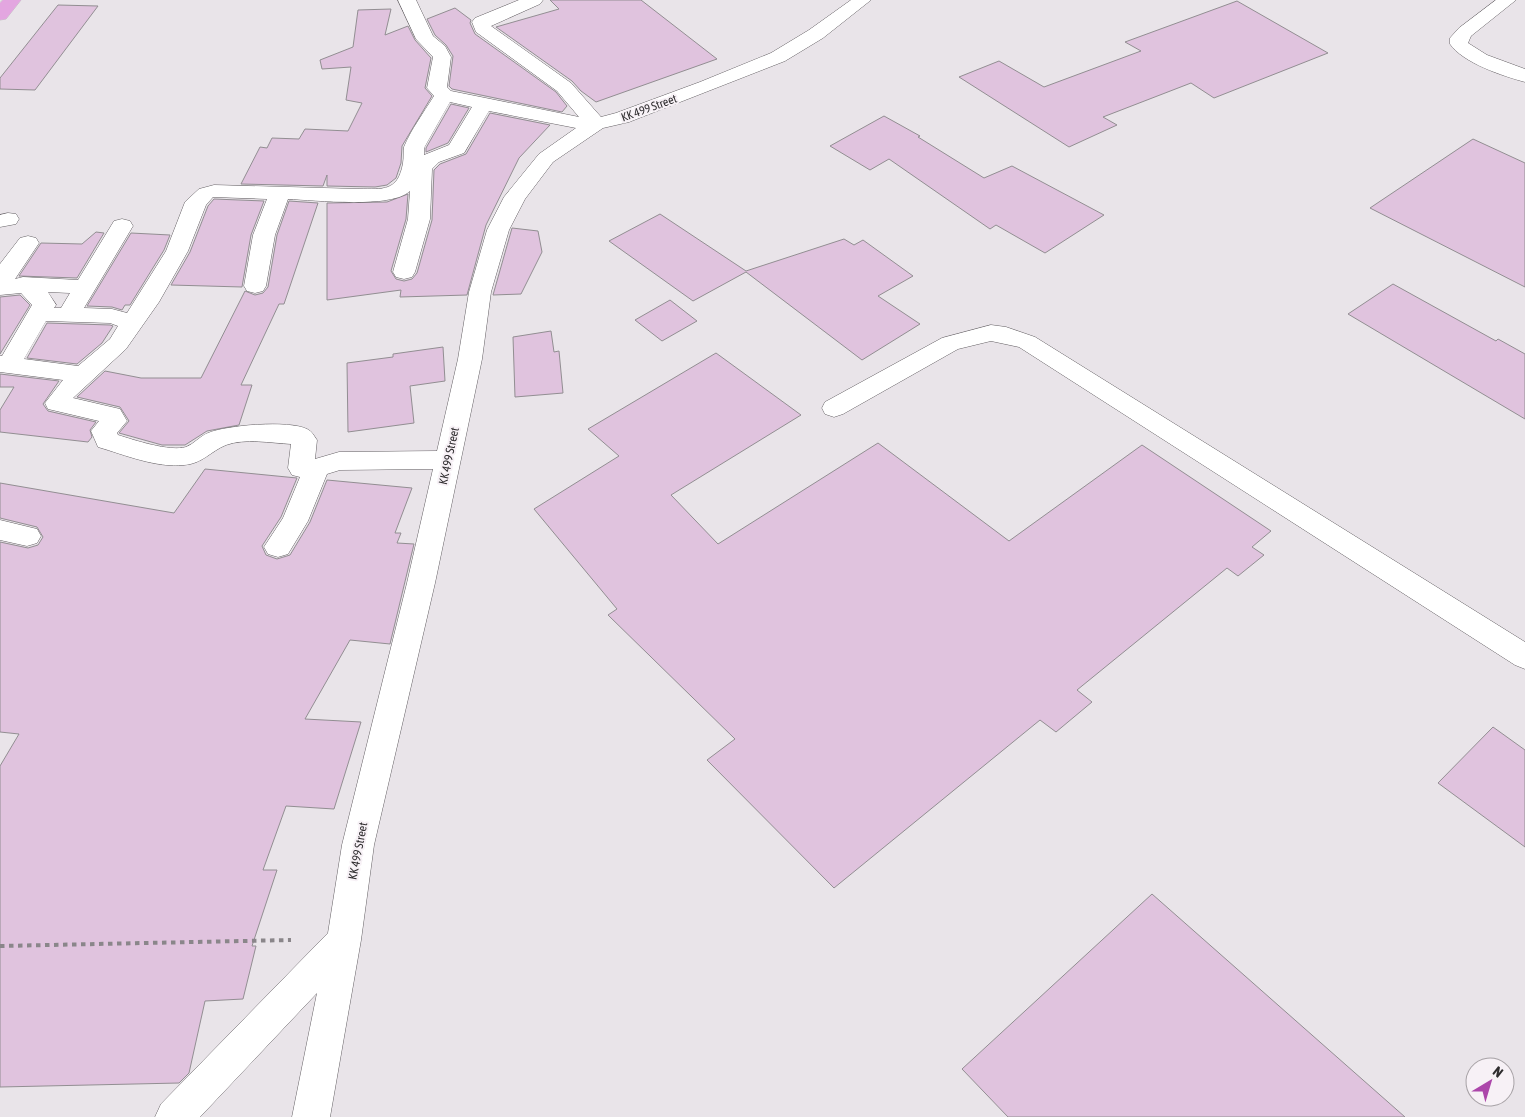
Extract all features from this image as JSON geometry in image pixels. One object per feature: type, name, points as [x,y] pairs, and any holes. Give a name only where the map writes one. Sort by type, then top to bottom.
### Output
[{"type":"main road","points":[[0,15],[12,0]]},
{"type":"street","points":[[407,0],[425,39],[438,50],[442,57],[437,88],[444,95],[570,122],[596,124]]},
{"type":"street","points":[[534,0],[481,22],[482,28],[564,87],[596,124]]},
{"type":"street","name":"KK 499 Street","points":[[311,1117],[344,940],[358,845],[421,583],[470,359],[480,292],[498,230],[515,197],[546,158],[596,124],[622,118],[778,57],[816,34],[862,0]]},
{"type":"street","points":[[1507,0],[1465,32],[1459,38],[1459,44],[1463,49],[1474,55],[1525,76]]},
{"type":"street","points":[[444,95],[414,148],[413,164],[407,183],[398,191],[384,194],[359,195],[214,190],[206,193],[196,202],[177,251],[148,302],[118,344],[65,392],[57,403],[111,415],[114,421],[104,431],[107,441],[132,448],[185,456],[194,454],[204,446],[220,438],[239,435],[298,435],[304,440],[301,468],[308,470],[339,461],[448,460]]},
{"type":"street","points":[[404,272],[419,219],[422,168],[432,158],[457,149],[484,104]]},
{"type":"street","points":[[255,286],[264,235],[280,193]]},
{"type":"street","points":[[68,314],[122,226]]},
{"type":"street","points":[[5,286],[10,266],[28,243]]},
{"type":"street","points":[[5,286],[36,291],[44,305],[4,365],[83,375]]},
{"type":"street","points":[[5,286],[85,287]]},
{"type":"street","points":[[38,316],[68,314],[112,316],[132,323]]},
{"type":"street","points":[[834,408],[950,344],[991,333],[1006,335],[1027,342],[1525,657]]},
{"type":"street","points":[[278,547],[295,521],[317,468]]},
{"type":"street","points":[[0,530],[27,536]]},
{"type":"street","points":[[174,1117],[344,940]]},
{"type":"path","points":[[0,946],[344,940]]},
{"type":"building","points":[[550,0],[641,0],[717,59],[596,102],[581,91],[572,81],[496,27],[559,9]]},
{"type":"building","points":[[1237,1],[1328,53],[1214,98],[1191,83],[1103,117],[1117,125],[1069,147],[959,77],[999,61],[1044,87],[1141,51],[1125,42]]},
{"type":"building","points":[[58,5],[98,6],[35,90],[0,89],[0,78]]},
{"type":"building","points":[[455,8],[471,20],[470,23],[475,34],[556,92],[567,106],[562,112],[452,89],[449,86],[453,56],[446,45],[435,35],[427,19]]},
{"type":"building","points":[[391,9],[385,35],[408,26],[415,40],[431,58],[425,88],[432,96],[402,146],[401,163],[396,178],[387,185],[375,187],[327,186],[327,175],[323,186],[241,184],[260,147],[267,148],[272,138],[299,139],[305,129],[348,131],[362,103],[346,100],[351,67],[322,69],[320,60],[353,47],[358,10]]},
{"type":"building","points":[[451,104],[469,108],[448,143],[426,152],[426,148]]},
{"type":"building","points":[[490,113],[550,125],[519,158],[486,225],[467,295],[400,297],[401,290],[327,300],[327,203],[387,202],[408,194],[406,219],[391,271],[396,279],[404,281],[412,279],[417,273],[432,220],[434,170],[440,164],[466,154]]},
{"type":"building","points":[[884,116],[920,136],[918,137],[984,178],[1012,166],[1104,215],[1045,253],[996,225],[990,229],[889,159],[870,170],[830,146]]},
{"type":"building","points":[[1473,139],[1525,163],[1525,287],[1370,208]]},
{"type":"building","points":[[214,199],[264,201],[251,235],[242,287],[171,285],[190,252],[208,206]]},
{"type":"building","points":[[289,201],[318,203],[284,304],[279,304],[241,385],[252,385],[239,425],[207,431],[185,445],[162,445],[119,433],[129,421],[120,407],[77,397],[105,371],[141,378],[201,378],[245,291],[255,295],[263,293],[268,287],[277,235]]},
{"type":"building","points":[[660,214],[746,271],[844,239],[854,245],[863,240],[913,276],[878,296],[920,324],[862,360],[746,272],[693,301],[609,241]]},
{"type":"building","points":[[512,228],[538,231],[542,252],[521,294],[493,295]]},
{"type":"building","points":[[96,232],[104,233],[77,278],[19,276],[41,243],[82,244]]},
{"type":"building","points":[[131,233],[170,235],[164,250],[130,305],[125,305],[122,310],[112,307],[87,306]]},
{"type":"building","points":[[1393,284],[1496,341],[1498,339],[1525,354],[1525,419],[1348,314]]},
{"type":"building","points":[[20,295],[30,305],[0,354],[0,297]]},
{"type":"building","points":[[670,300],[697,321],[662,341],[635,320]]},
{"type":"building","points":[[47,323],[113,326],[102,343],[77,364],[27,358]]},
{"type":"building","points":[[551,331],[554,352],[559,351],[563,393],[515,397],[513,337]]},
{"type":"building","points":[[443,347],[445,381],[410,386],[414,423],[348,432],[347,363],[393,357],[393,354]]},
{"type":"building","points":[[716,353],[801,415],[671,495],[718,544],[878,443],[1009,541],[1142,445],[1271,531],[1252,547],[1264,555],[1238,576],[1227,568],[1077,690],[1092,702],[1056,732],[1040,720],[834,888],[707,760],[735,739],[608,615],[617,609],[534,509],[619,456],[588,429]]},
{"type":"building","points":[[0,374],[59,381],[43,404],[48,411],[96,422],[90,430],[92,437],[88,442],[0,432],[0,410],[14,387],[0,387]]},
{"type":"building","points":[[205,469],[297,478],[281,517],[262,546],[266,555],[277,559],[290,555],[310,522],[327,480],[412,488],[395,533],[401,533],[397,543],[414,544],[390,644],[350,640],[305,719],[361,722],[334,809],[286,806],[263,870],[277,870],[252,946],[256,946],[243,999],[205,1001],[189,1073],[179,1083],[0,1087],[0,766],[19,734],[0,732],[0,542],[28,548],[38,545],[43,537],[37,527],[0,518],[0,483],[174,513]]},
{"type":"building","points":[[1493,727],[1525,750],[1525,847],[1438,783]]},
{"type":"building","points":[[1152,894],[1405,1117],[1008,1117],[962,1069]]}]
